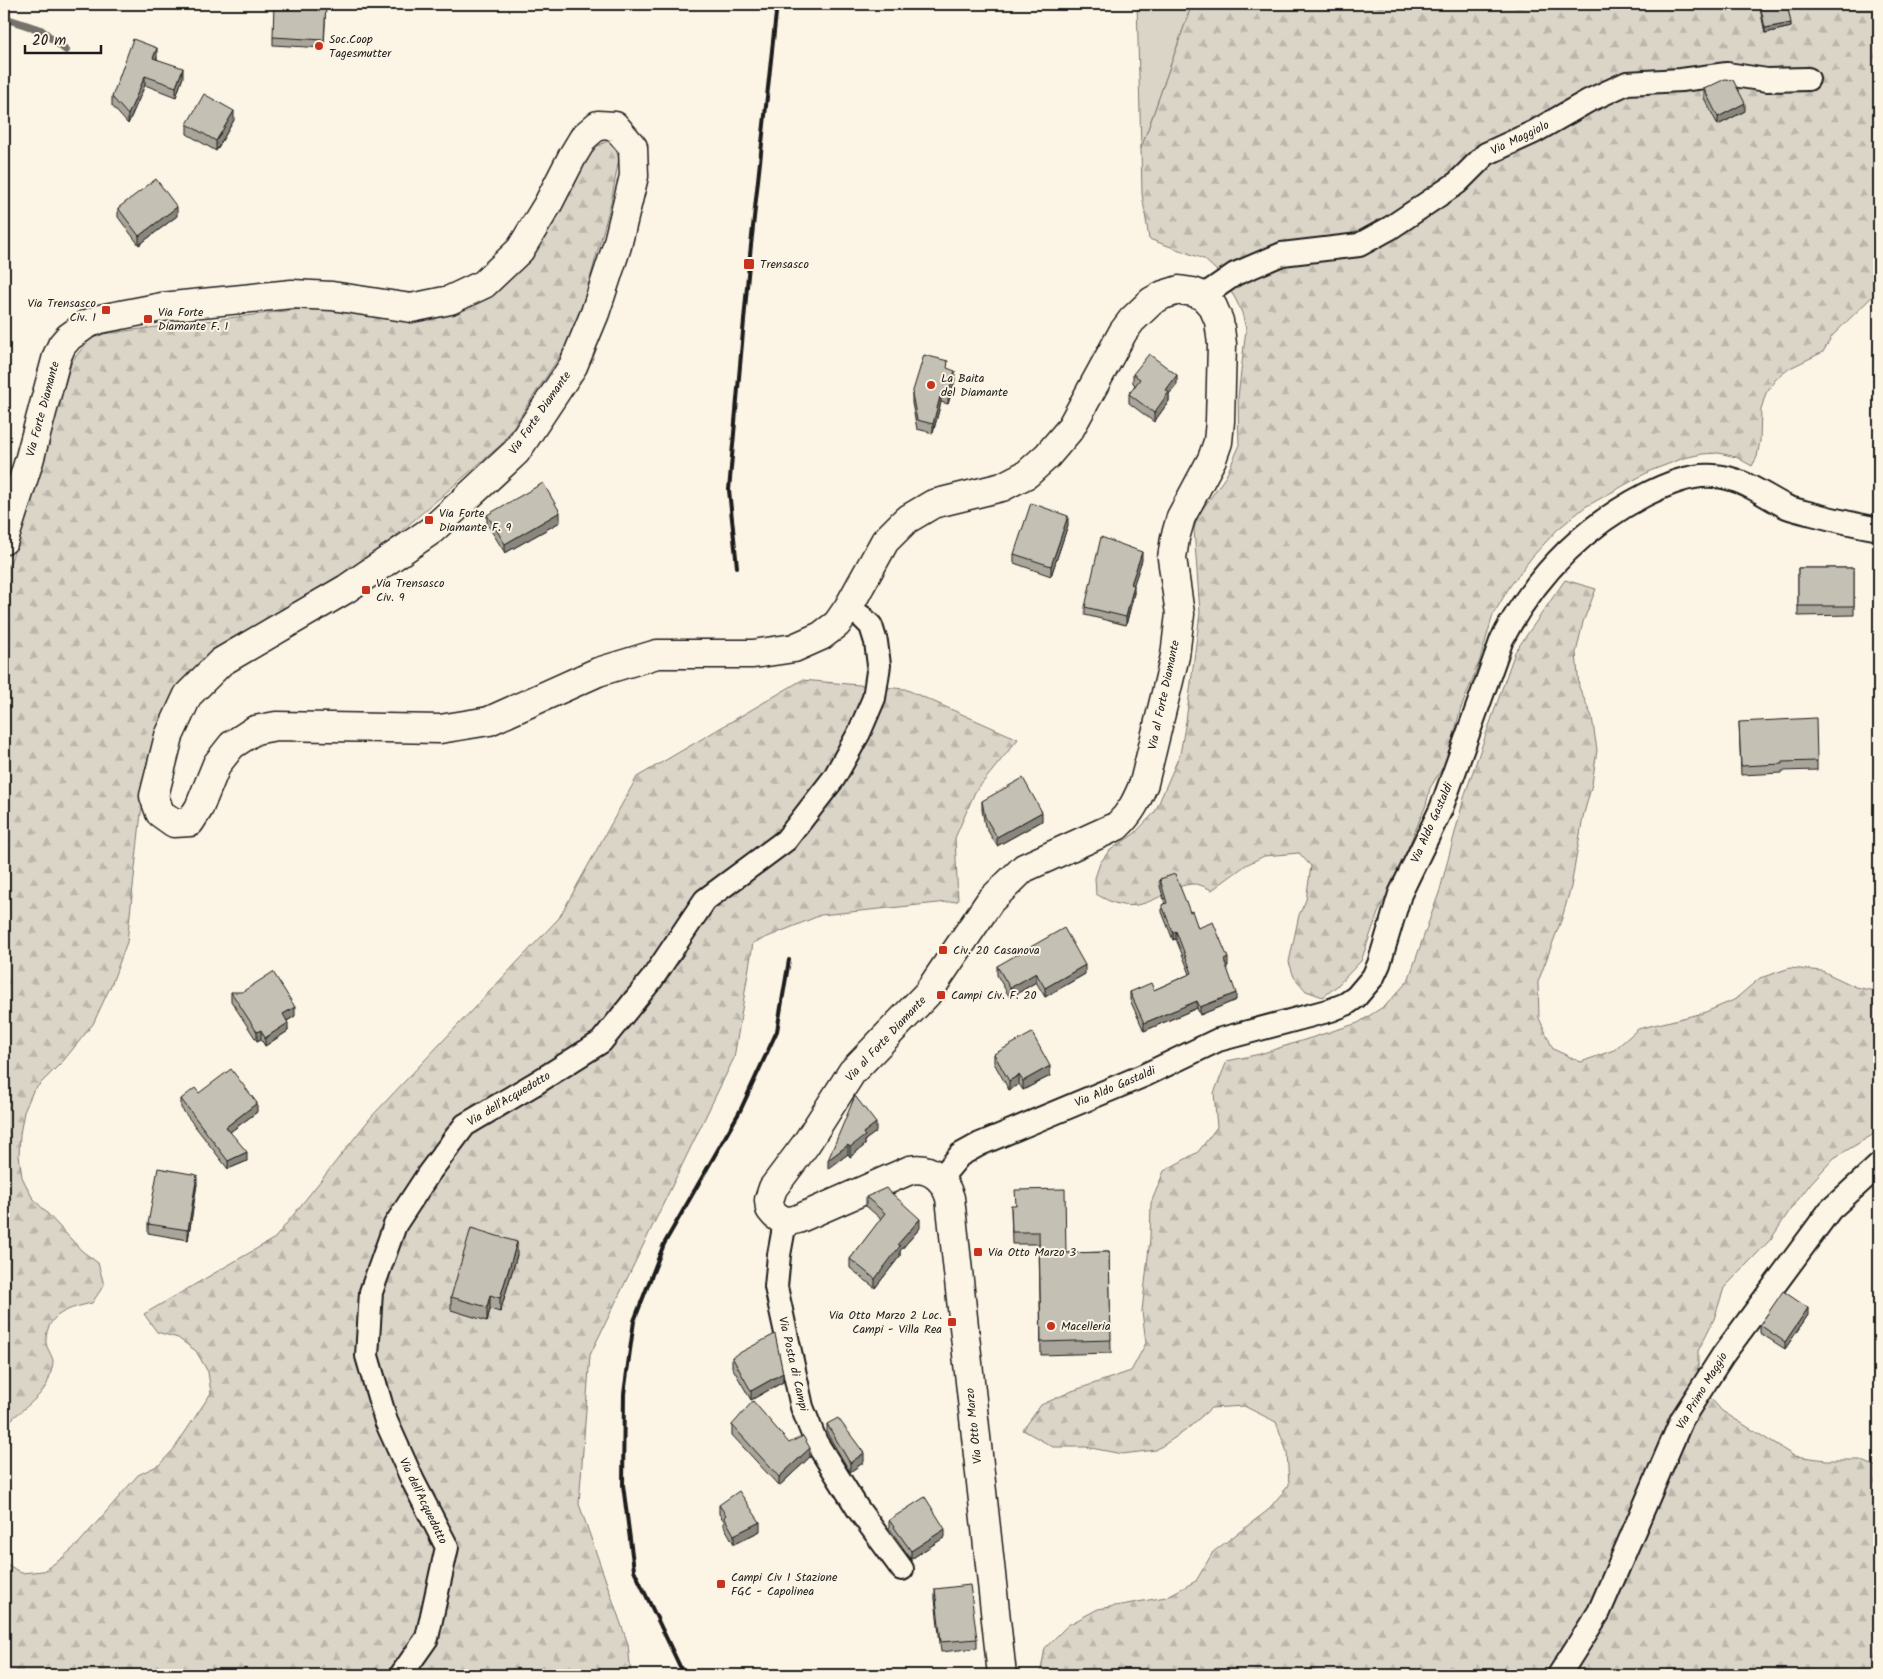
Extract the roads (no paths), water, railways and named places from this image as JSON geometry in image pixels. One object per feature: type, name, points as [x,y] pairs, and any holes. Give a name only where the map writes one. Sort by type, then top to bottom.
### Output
[{"type":"main road","name":"Via Forte Diamante","points":[[4,540],[29,461],[57,356],[62,345],[77,329],[100,319],[162,307],[292,294],[332,296],[411,308],[450,300],[484,284],[520,250],[548,204],[584,137],[598,125],[615,126],[633,147],[634,176],[617,246],[595,313],[573,366],[516,452],[432,530],[346,589],[220,662],[188,695],[169,736],[154,796],[160,813],[174,822],[190,822],[199,808],[217,764],[232,745],[254,730],[276,726],[440,729],[489,721],[598,672],[657,654],[753,654],[794,648],[821,636],[837,624],[848,608]]},
{"type":"main road","points":[[848,608],[885,541],[906,520],[933,504],[1002,487],[1027,474],[1047,456],[1070,429],[1123,332],[1143,308],[1163,295],[1179,290],[1203,296]]},
{"type":"main road","name":"Via al Forte Diamante","points":[[785,1222],[770,1209],[769,1200],[773,1188],[806,1144],[852,1072],[927,994],[990,901],[1024,868],[1117,826],[1128,816],[1137,802],[1144,782],[1175,656],[1180,614],[1172,558],[1175,538],[1181,517],[1212,459],[1218,442],[1222,331],[1213,307],[1203,296]]},
{"type":"main road","points":[[785,1222],[798,1220],[910,1170],[926,1170],[940,1179]]},
{"type":"main road","name":"Via Otto Marzo","points":[[940,1179],[950,1198],[999,1663],[1002,1675]]},
{"type":"street","name":"Via Maggiolo","points":[[1203,296],[1235,274],[1282,254],[1359,245],[1390,228],[1457,183],[1486,154],[1534,132],[1588,101],[1627,83],[1681,80],[1727,74],[1767,80],[1808,79]]},
{"type":"street","name":"Via Aldo Gastaldi","points":[[940,1179],[960,1155],[980,1144],[1145,1075],[1218,1040],[1331,1010],[1346,1004],[1356,997],[1374,977],[1400,894],[1441,809],[1502,638],[1516,612],[1556,562],[1600,522],[1656,490],[1693,478],[1713,476],[1730,478],[1750,486],[1788,507],[1839,521],[1879,529]]},
{"type":"street","name":"Via dell'Acquedotto","points":[[401,1675],[427,1638],[446,1547],[412,1481],[386,1421],[367,1356],[371,1292],[395,1225],[429,1173],[465,1125],[601,1042],[652,979],[705,900],[786,840],[834,778],[859,733],[874,698],[879,665],[876,642],[871,626],[862,617],[848,608]]},
{"type":"street","name":"Via Primo Maggio","points":[[1559,1675],[1599,1612],[1682,1419],[1723,1355],[1830,1210],[1879,1165]]},
{"type":"street","name":"Via Posta di Campi","points":[[785,1222],[776,1287],[802,1407],[816,1442],[858,1509],[902,1569]]},
{"type":"waterway","points":[[4,18],[41,30],[66,50]]},
{"type":"railway","points":[[737,567],[729,490],[749,264],[777,4]]},
{"type":"railway","points":[[684,1675],[634,1570],[623,1485],[624,1394],[634,1321],[664,1244],[740,1111],[777,1031],[789,960]]},
{"type":"place","name":"Soc.Coop Tagesmutter","points":[[319,46]]},
{"type":"place","name":"Trensasco","points":[[749,264]]},
{"type":"place","name":"Via Trensasco Civ. 1","points":[[106,310]]},
{"type":"place","name":"Via Forte Diamante F. 1","points":[[148,319]]},
{"type":"place","name":"La Baita del Diamante","points":[[931,385]]},
{"type":"place","name":"Via Forte Diamante F. 9","points":[[429,520]]},
{"type":"place","name":"Via Trensasco Civ. 9","points":[[366,590]]},
{"type":"place","name":"Civ. 20 Casanova","points":[[943,950]]},
{"type":"place","name":"Campi Civ. F. 20","points":[[941,995]]},
{"type":"place","name":"Via Otto Marzo 3","points":[[978,1252]]},
{"type":"place","name":"Via Otto Marzo 2 Loc. Campi - Villa Rea","points":[[952,1322]]},
{"type":"place","name":"Macelleria","points":[[1051,1326]]},
{"type":"place","name":"Campi Civ 1 Stazione FGC - Capolinea","points":[[721,1584]]}]
